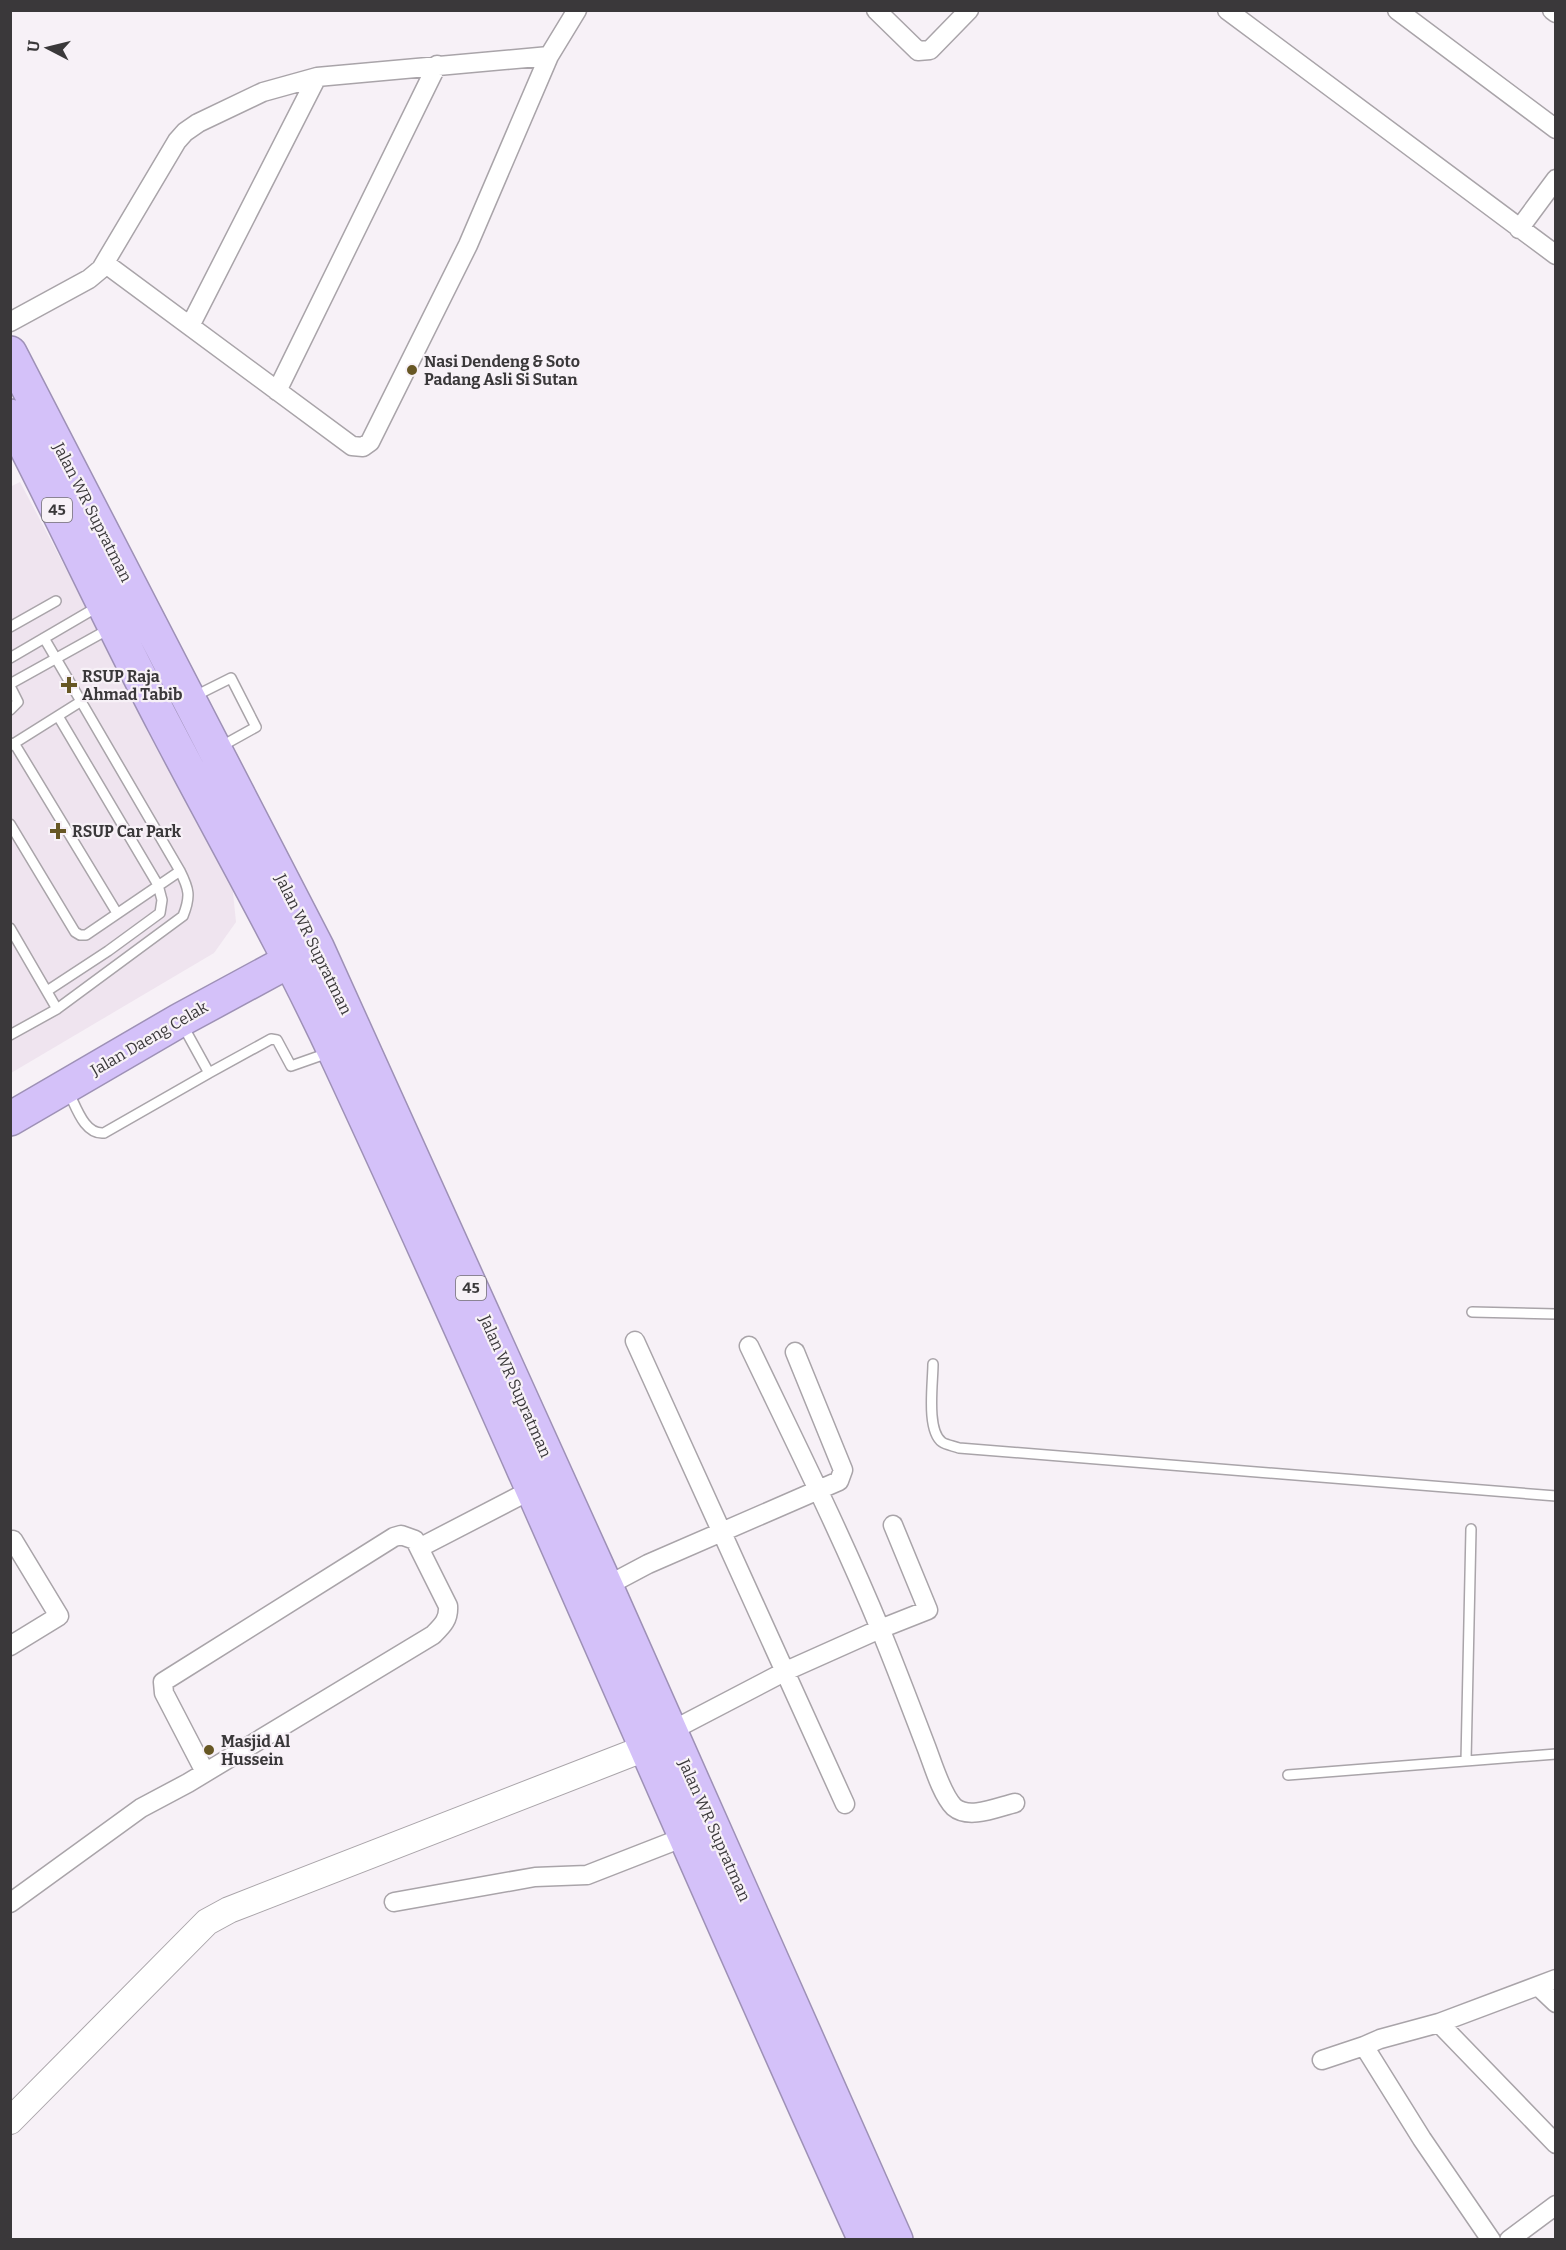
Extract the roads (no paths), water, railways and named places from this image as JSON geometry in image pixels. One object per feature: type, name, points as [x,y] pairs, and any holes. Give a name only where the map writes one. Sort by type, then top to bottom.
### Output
[{"type":"highway","name":"Jalan WR Supratman","points":[[10,353],[317,947],[658,1739],[896,2240]]},
{"type":"highway","name":"Jalan WR Supratman","points":[[14,433],[334,1050],[533,1489],[594,1592]]},
{"type":"highway","name":"Jalan Daeng Celak","points":[[10,1119],[180,1020],[289,961]]},
{"type":"highway","name":"Jalan WR Supratman","points":[[658,1739],[687,1836],[783,2059],[865,2240]]},
{"type":"street","points":[[106,264],[352,446],[363,447],[369,442],[468,245],[549,56],[577,10]]},
{"type":"street","points":[[876,10],[918,51],[924,52],[930,50],[969,10]]},
{"type":"street","points":[[1227,10],[1556,255]]},
{"type":"street","points":[[1397,10],[1556,129]]},
{"type":"street","points":[[1552,10],[1556,13]]},
{"type":"street","points":[[10,322],[89,279],[106,264],[177,141],[198,123],[263,92],[317,76],[549,56]]},
{"type":"street","points":[[277,391],[437,65]]},
{"type":"street","points":[[190,326],[317,76]]},
{"type":"street","points":[[1520,228],[1556,179]]},
{"type":"street","points":[[635,1341],[845,1804]]},
{"type":"street","points":[[749,1346],[880,1629],[950,1802],[964,1813],[1015,1803]]},
{"type":"street","points":[[594,1592],[648,1564],[839,1481],[843,1470],[795,1352]]},
{"type":"street","points":[[419,1548],[533,1489]]},
{"type":"street","points":[[10,2121],[207,1923],[229,1910],[630,1754],[786,1671],[928,1610],[928,1605],[893,1525]]},
{"type":"street","points":[[10,1903],[141,1808],[205,1772],[433,1635],[445,1624],[449,1615],[448,1606],[415,1540],[409,1536],[394,1537],[163,1682],[164,1693],[205,1772]]},
{"type":"street","points":[[10,1542],[14,1540],[59,1616],[10,1646]]},
{"type":"street","points":[[394,1902],[535,1877],[587,1875],[687,1836]]},
{"type":"street","points":[[1322,2060],[1380,2039],[1439,2023],[1556,1978]]},
{"type":"street","points":[[1538,1986],[1556,2003]]},
{"type":"street","points":[[1439,2023],[1556,2144]]},
{"type":"street","points":[[1364,2046],[1416,2130],[1491,2240]]},
{"type":"street","points":[[1509,2240],[1556,2205]]},
{"type":"lane","points":[[10,627],[56,601]]},
{"type":"lane","points":[[10,658],[44,638],[108,615]]},
{"type":"lane","points":[[10,710],[18,702],[10,685],[55,660],[108,615]]},
{"type":"lane","points":[[10,1035],[57,1009],[183,916],[189,901],[188,886],[180,870],[44,638]]},
{"type":"lane","points":[[190,699],[231,678],[256,727],[215,749]]},
{"type":"lane","points":[[80,702],[12,744],[117,913]]},
{"type":"lane","points":[[46,991],[108,951],[160,913],[162,900],[158,885],[58,716]]},
{"type":"lane","points":[[10,824],[75,932],[80,935],[86,934],[180,870]]},
{"type":"lane","points":[[10,928],[57,1009]]},
{"type":"lane","points":[[180,1020],[208,1073]]},
{"type":"lane","points":[[65,1086],[89,1130],[96,1133],[104,1132],[271,1039],[277,1040],[291,1066],[334,1050]]},
{"type":"lane","points":[[1472,1312],[1556,1314]]},
{"type":"lane","points":[[933,1364],[932,1420],[934,1432],[942,1442],[959,1448],[1556,1496]]},
{"type":"lane","points":[[1466,1761],[1471,1529]]},
{"type":"lane","points":[[1288,1775],[1556,1754]]},
{"type":"place","name":"Nasi Dendeng & Soto Padang Asli Si Sutan","points":[[412,370]]},
{"type":"place","name":"RSUP Raja Ahmad Tabib","points":[[69,685]]},
{"type":"place","name":"RSUP Car Park","points":[[58,831]]},
{"type":"place","name":"Masjid Al Hussein","points":[[209,1750]]}]
